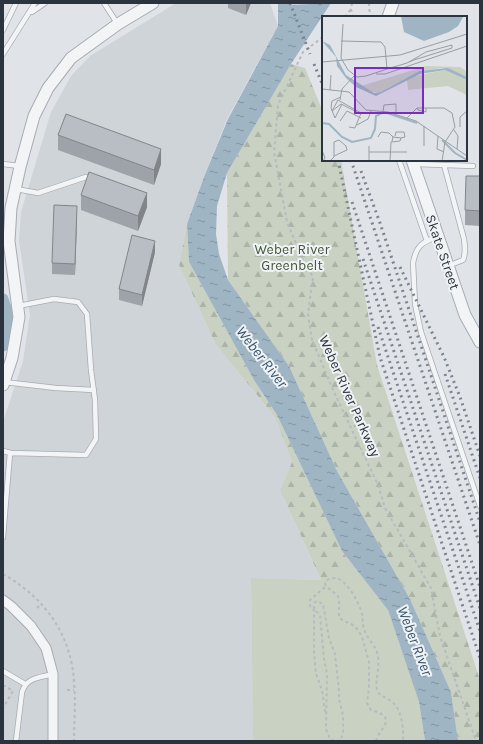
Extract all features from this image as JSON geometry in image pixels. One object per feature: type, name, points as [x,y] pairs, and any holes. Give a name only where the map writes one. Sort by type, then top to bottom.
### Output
[{"type":"street","points":[[4,384],[12,358],[20,317],[9,241],[11,208],[20,166],[34,116],[48,88],[71,58],[118,24],[154,3]]},
{"type":"street","points":[[388,16],[393,3]]},
{"type":"street","name":"Skate Street","points":[[412,162],[465,315],[480,342]]},
{"type":"street","points":[[3,600],[31,626],[46,648],[53,674],[53,741]]},
{"type":"lane","points":[[3,30],[16,3]]},
{"type":"lane","points":[[3,54],[35,3]]},
{"type":"lane","points":[[26,17],[36,8],[45,3]]},
{"type":"lane","points":[[104,3],[118,24]]},
{"type":"lane","points":[[399,161],[426,241]]},
{"type":"lane","points":[[412,162],[474,166]]},
{"type":"lane","points":[[3,164],[20,166]]},
{"type":"lane","points":[[444,165],[464,239],[465,250],[463,260],[448,266]]},
{"type":"lane","points":[[15,188],[38,193],[86,177]]},
{"type":"lane","points":[[438,237],[424,242],[416,251],[413,263],[416,312],[480,506]]},
{"type":"lane","points":[[3,451],[10,453],[86,455],[96,439],[95,400],[91,370],[87,314],[78,302],[54,299],[18,306]]},
{"type":"lane","points":[[4,384],[94,390]]},
{"type":"lane","points":[[3,537],[10,453]]},
{"type":"lane","points":[[3,671],[25,684]]},
{"type":"lane","points":[[16,741],[22,692],[25,684],[31,680],[53,674]]},
{"type":"path","points":[[352,3],[351,10],[353,16]]},
{"type":"path","points":[[369,3],[370,16]]},
{"type":"path","points":[[346,16],[351,10]]},
{"type":"path","name":"Weber River Parkway","points":[[322,38],[303,52],[278,105],[274,152],[286,222],[302,260],[313,277],[308,314],[312,340],[334,392],[378,485],[385,508],[431,588],[440,636],[476,741]]},
{"type":"path","points":[[317,601],[323,604],[329,638],[335,654],[339,700],[343,715],[344,733],[341,740],[331,740],[326,729],[327,674],[324,659],[320,615],[311,608],[309,603],[310,600],[326,586],[326,581],[334,578],[345,583],[360,608],[363,627],[378,654],[379,662],[377,690],[381,696],[397,707],[403,731],[403,741]]},
{"type":"path","points":[[326,586],[338,596],[339,617],[353,625],[358,630],[369,658],[368,707],[382,715],[386,721],[386,725],[378,734],[376,741]]},
{"type":"path","points":[[318,593],[317,601],[314,603],[314,653],[326,718]]},
{"type":"path","points":[[37,608],[41,604]]},
{"type":"path","points":[[3,685],[13,691],[3,708]]},
{"type":"path","points":[[67,690],[74,690]]},
{"type":"shaded area","points":[[176,3],[270,3],[278,26],[227,119],[187,224],[179,265],[216,345],[275,417],[292,462],[280,490],[321,580],[251,578],[253,741],[3,741],[3,422],[23,361],[30,315],[19,241],[21,212],[51,112],[71,76],[90,56]]},
{"type":"green space","name":"Weber River Greenbelt","points":[[291,64],[305,68],[322,110],[322,161],[341,161],[377,365],[480,680],[480,741],[458,741],[451,692],[410,599],[337,471],[289,366],[228,280],[227,173]]},
{"type":"green space","points":[[187,224],[189,262],[254,380],[277,415],[342,551],[388,610],[425,741],[328,595],[280,490],[292,462],[275,417],[216,345],[179,265]]},
{"type":"green space","points":[[354,567],[388,610],[419,702],[425,741],[253,741],[251,578],[321,580]]},
{"type":"water","name":"Weber River","points":[[278,3],[290,3],[289,5],[331,3],[291,64],[227,173],[217,206],[216,234],[219,254],[228,280],[289,366],[337,471],[410,599],[451,692],[458,741],[425,741],[419,702],[388,610],[342,551],[277,415],[254,380],[189,262],[187,224],[204,177],[228,119],[278,26]]},
{"type":"building","points":[[66,114],[161,149],[154,170],[58,135]]},
{"type":"building","points":[[89,172],[147,193],[138,216],[81,195]]},
{"type":"building","points":[[466,176],[480,176],[480,211],[465,210]]},
{"type":"building","points":[[54,205],[77,206],[75,264],[52,263]]},
{"type":"building","points":[[132,235],[155,241],[142,295],[119,289]]},
{"type":"waterway","points":[[3,299],[8,314],[3,346]]},
{"type":"railway","points":[[290,3],[310,54]]},
{"type":"railway","points":[[314,64],[322,84]]},
{"type":"railway","points":[[338,161],[380,357],[480,658]]},
{"type":"railway","points":[[351,161],[480,545]]},
{"type":"railway","points":[[361,171],[380,223],[480,522]]},
{"type":"railway","points":[[352,202],[480,587]]},
{"type":"railway","points":[[363,259],[480,608]]},
{"type":"railway","points":[[400,267],[444,357],[460,397],[480,456]]},
{"type":"railway","points":[[378,327],[480,631]]},
{"type":"railway","points":[[445,374],[480,478]]}]
